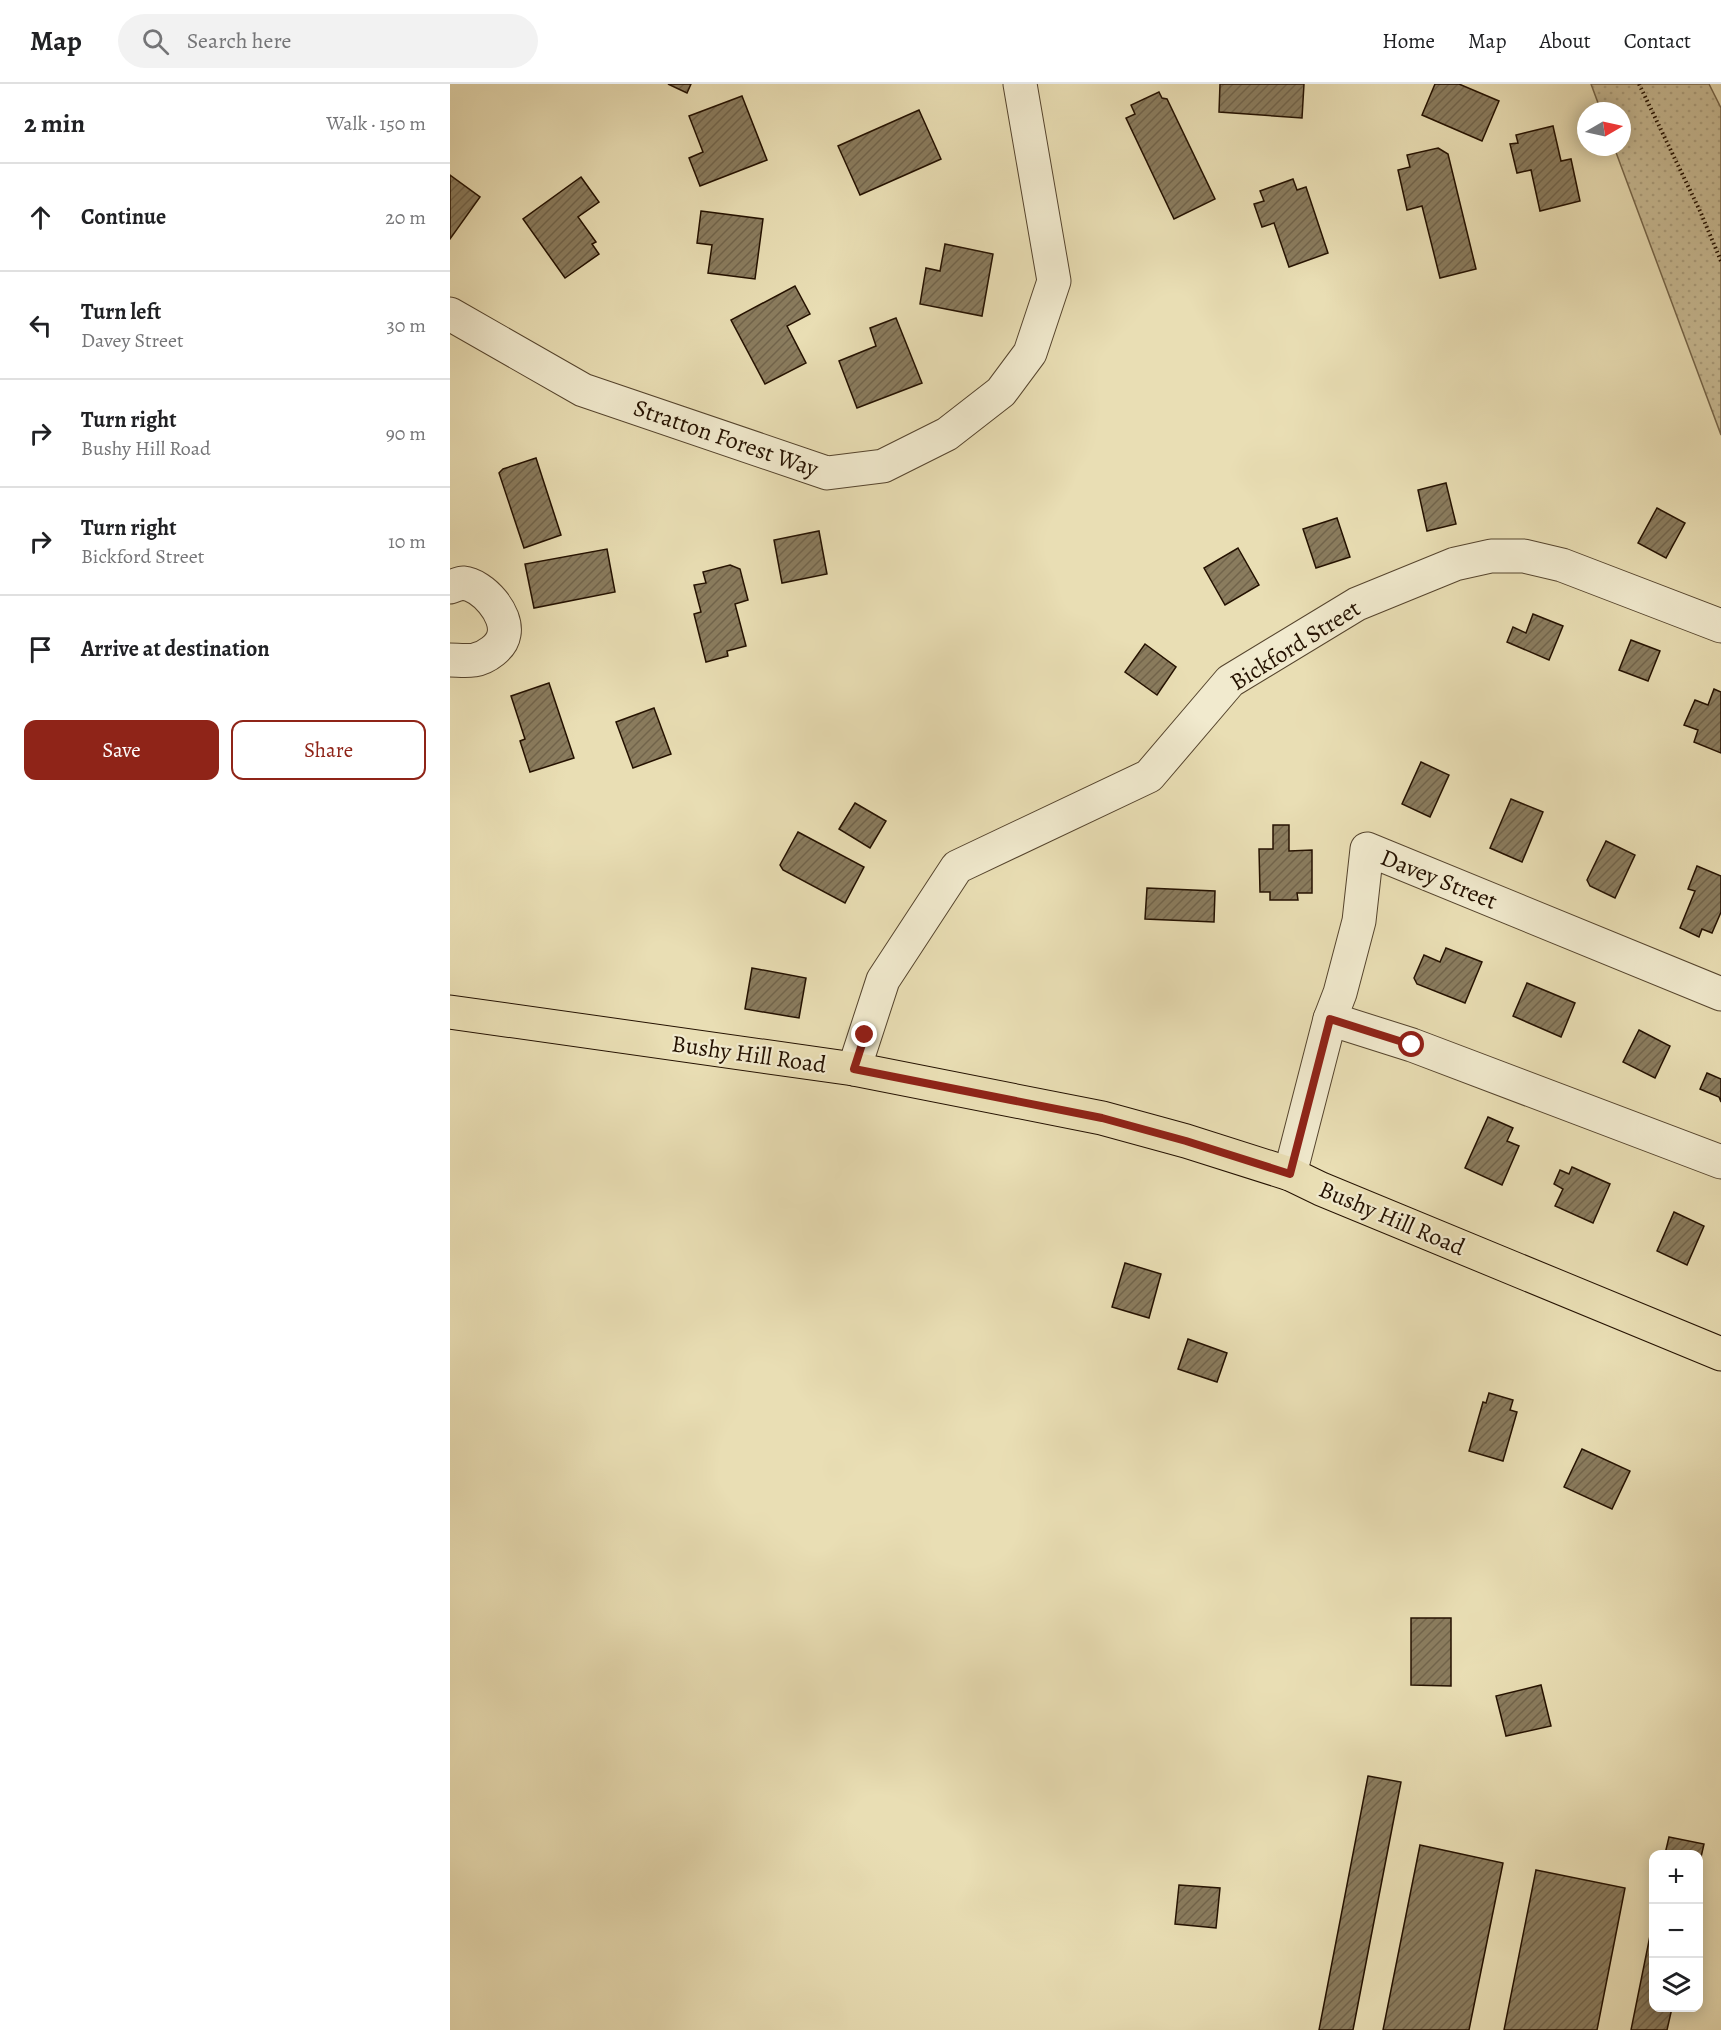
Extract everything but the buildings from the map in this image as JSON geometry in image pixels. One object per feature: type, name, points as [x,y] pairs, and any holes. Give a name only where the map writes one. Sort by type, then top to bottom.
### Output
[{"type":"main road","name":"Bushy Hill Road","points":[[450,1012],[854,1069],[1102,1118],[1186,1141],[1290,1174],[1321,1189],[1721,1354]]},
{"type":"street","name":"Stratton Forest Way","points":[[450,314],[584,390],[827,472],[883,466],[947,434],[1001,392],[1030,353],[1054,281],[1020,84]]},
{"type":"street","name":"Bickford Street","points":[[854,1069],[883,980],[957,867],[1149,776],[1230,681],[1357,604],[1455,564],[1491,555],[1524,556],[1562,565],[1721,626]]},
{"type":"street","points":[[450,587],[462,583],[480,589],[496,606],[502,619],[504,634],[495,651],[474,660],[450,660]]},
{"type":"street","name":"Davey Street","points":[[1290,1174],[1330,1019],[1340,993],[1359,921],[1367,849],[1721,994]]},
{"type":"street","points":[[1330,1019],[1412,1045],[1721,1162]]},
{"type":"path","points":[[1639,84],[1721,261]]},
{"type":"shaded area","points":[[1591,84],[1709,84],[1721,108],[1721,435],[1617,156],[1631,156],[1631,102],[1598,102]]},
{"type":"route","points":[[865,1035],[854,1069],[1102,1118],[1186,1141],[1290,1174],[1330,1019],[1412,1045]]}]
